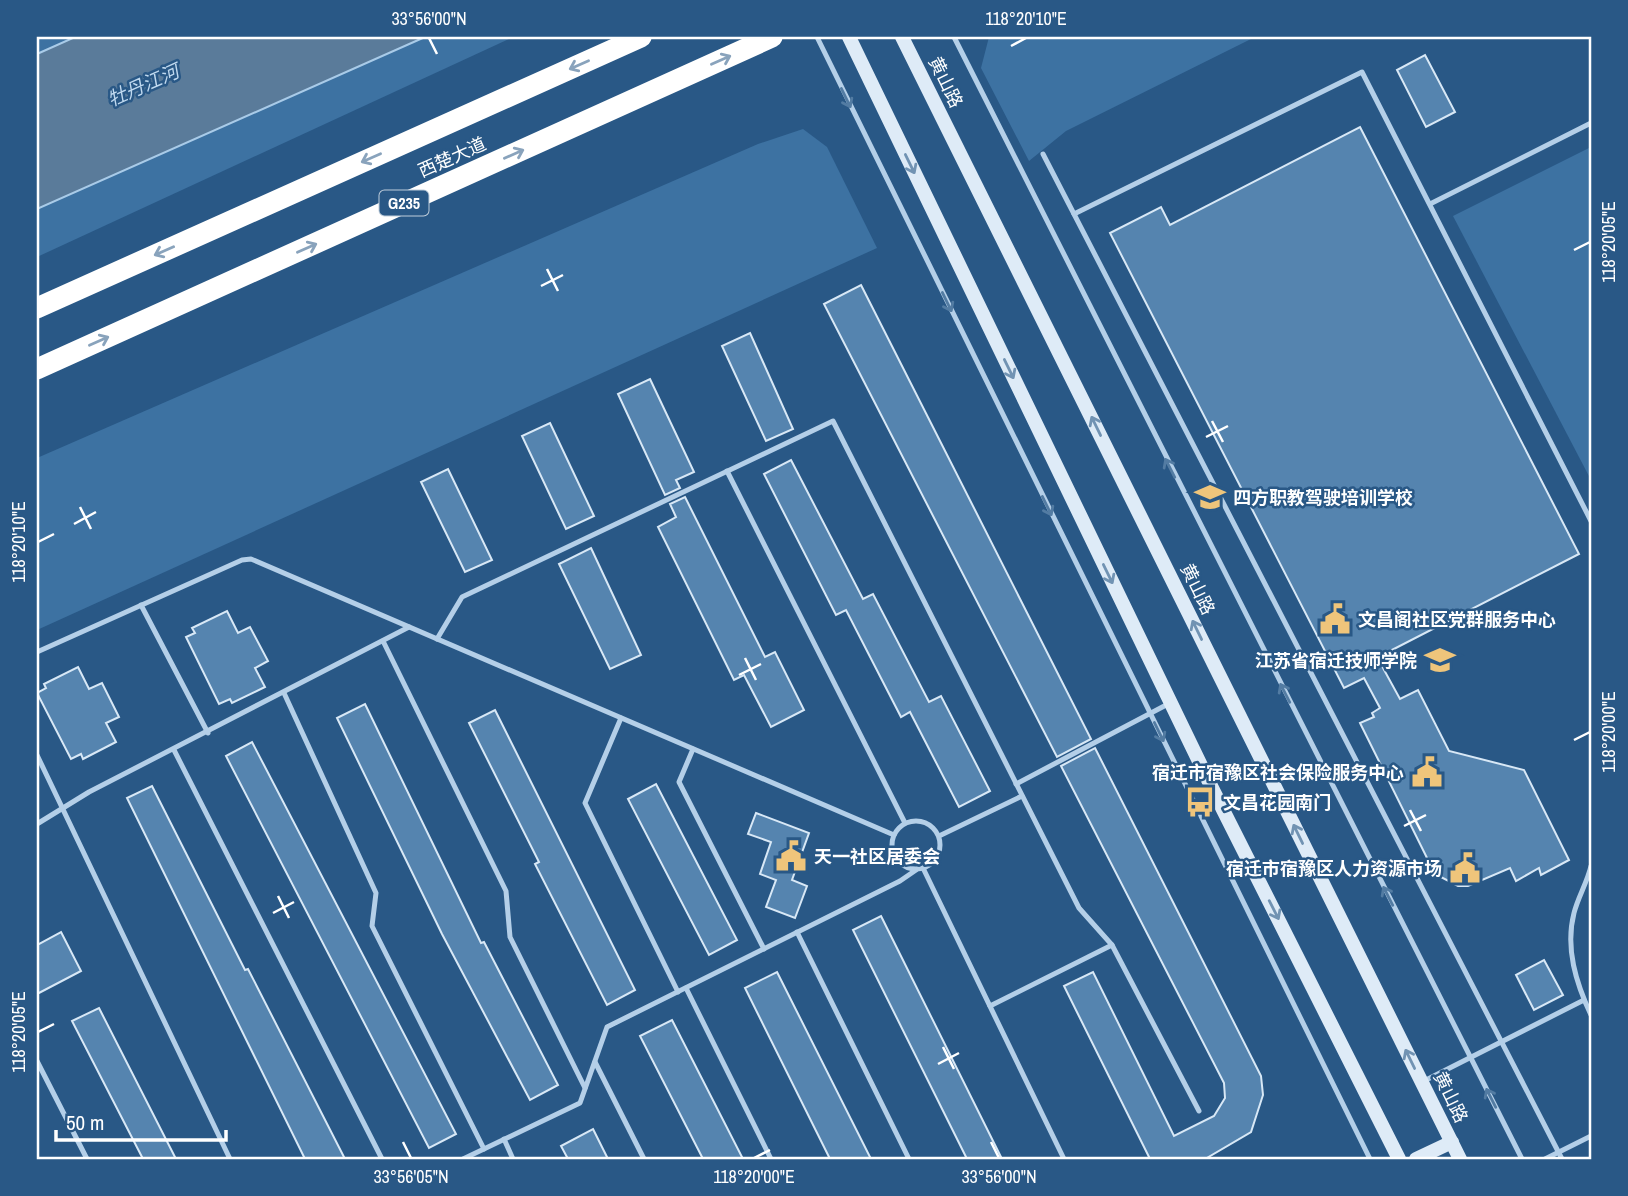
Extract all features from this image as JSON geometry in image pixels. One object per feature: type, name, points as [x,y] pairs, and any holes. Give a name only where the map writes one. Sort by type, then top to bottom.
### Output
[{"type":"highway","name":"西楚大道","points":[[37,308],[641,37]]},
{"type":"highway","name":"西楚大道","points":[[37,369],[772,37]]},
{"type":"main road","points":[[849,37],[1170,702],[1399,1159]]},
{"type":"main road","name":"黄山路","points":[[902,37],[1460,1159]]},
{"type":"main road","points":[[1416,1159],[1452,1142]]},
{"type":"lane","points":[[817,37],[1370,1159]]},
{"type":"lane","points":[[954,37],[1522,1159]]},
{"type":"lane","points":[[1074,214],[1363,72],[1591,521]]},
{"type":"lane","points":[[1430,204],[1591,122]]},
{"type":"lane","points":[[1043,154],[1562,1159]]},
{"type":"lane","points":[[437,639],[462,597],[834,421],[1079,908],[1112,945],[1199,1111]]},
{"type":"lane","points":[[727,471],[905,823]]},
{"type":"lane","points":[[37,652],[251,559],[894,835]]},
{"type":"lane","points":[[141,605],[208,733]]},
{"type":"lane","points":[[37,824],[89,792],[409,627]]},
{"type":"lane","points":[[383,641],[506,891],[510,937],[585,1088]]},
{"type":"lane","points":[[284,693],[376,893],[372,926],[484,1149]]},
{"type":"lane","points":[[1017,784],[1170,702]]},
{"type":"lane","points":[[621,718],[585,803],[678,992]]},
{"type":"lane","points":[[693,749],[679,782],[764,949]]},
{"type":"lane","points":[[174,750],[382,1159]]},
{"type":"lane","points":[[37,755],[230,1159]]},
{"type":"lane","points":[[939,836],[1023,796]]},
{"type":"lane","points":[[463,1159],[580,1103],[607,1027],[900,881],[936,859],[939,836],[928,824],[912,821],[905,823],[894,835],[892,843],[895,858],[908,868],[916,870]]},
{"type":"lane","points":[[1591,866],[1574,912],[1569,940],[1584,1000],[1591,1014]]},
{"type":"lane","points":[[923,868],[1065,1159]]},
{"type":"lane","points":[[797,932],[909,1159]]},
{"type":"lane","points":[[990,1006],[1112,945]]},
{"type":"lane","points":[[686,988],[771,1159]]},
{"type":"lane","points":[[1422,1082],[1584,1000]]},
{"type":"lane","points":[[37,1060],[88,1159]]},
{"type":"lane","points":[[595,1062],[644,1159]]},
{"type":"lane","points":[[1545,1159],[1591,1136]]},
{"type":"lane","points":[[504,1139],[513,1159]]},
{"type":"shaded area","points":[[37,37],[513,37],[37,257]]},
{"type":"shaded area","points":[[989,37],[1255,37],[1066,131],[1029,161],[981,68]]},
{"type":"shaded area","points":[[803,129],[827,147],[877,248],[37,630],[37,458],[758,144]]},
{"type":"shaded area","points":[[1591,147],[1591,480],[1453,216]]},
{"type":"water","name":"牡丹江河","points":[[75,37],[425,37],[37,209],[37,54]]},
{"type":"building","points":[[1425,55],[1455,112],[1426,127],[1397,70]]},
{"type":"building","points":[[1360,127],[1579,554],[1388,652],[1394,663],[1383,668],[1400,699],[1418,690],[1449,751],[1524,770],[1569,860],[1541,875],[1539,868],[1516,881],[1510,868],[1468,886],[1458,886],[1437,875],[1431,866],[1360,723],[1374,717],[1372,713],[1380,708],[1364,678],[1344,688],[1110,233],[1161,207],[1170,225]]},
{"type":"building","points":[[861,285],[1091,739],[1057,757],[824,304]]},
{"type":"building","points":[[750,333],[793,429],[766,441],[722,346]]},
{"type":"building","points":[[650,379],[694,472],[676,480],[680,488],[665,495],[618,394]]},
{"type":"building","points":[[550,423],[594,516],[566,529],[522,436]]},
{"type":"building","points":[[791,460],[863,599],[873,594],[929,702],[941,696],[990,791],[959,807],[910,712],[901,717],[846,610],[836,615],[764,474]]},
{"type":"building","points":[[448,469],[492,560],[465,572],[421,482]]},
{"type":"building","points":[[685,497],[765,657],[775,652],[804,710],[771,727],[744,675],[734,680],[658,527],[676,517],[670,504]]},
{"type":"building","points":[[591,548],[641,655],[610,669],[559,564]]},
{"type":"building","points":[[227,611],[238,633],[250,627],[268,661],[255,668],[265,687],[232,703],[230,699],[219,704],[186,637],[195,633],[192,628]]},
{"type":"building","points":[[78,667],[89,689],[102,683],[119,717],[106,723],[116,742],[83,759],[81,754],[71,759],[37,693],[46,688],[44,684]]},
{"type":"building","points":[[365,704],[481,943],[484,942],[558,1085],[530,1100],[442,934],[337,718]]},
{"type":"building","points":[[495,710],[635,990],[607,1005],[535,864],[539,862],[469,723]]},
{"type":"building","points":[[252,742],[456,1134],[429,1148],[226,756]]},
{"type":"building","points":[[1095,748],[1261,1076],[1263,1095],[1251,1132],[1205,1159],[1150,1159],[1064,986],[1093,972],[1174,1136],[1214,1116],[1225,1098],[1224,1083],[1061,766]]},
{"type":"building","points":[[656,784],[737,940],[709,955],[628,799]]},
{"type":"building","points":[[152,786],[345,1159],[305,1159],[127,798]]},
{"type":"building","points":[[756,813],[809,833],[792,880],[807,886],[795,918],[766,907],[776,880],[760,874],[771,842],[748,834]]},
{"type":"building","points":[[881,916],[1002,1159],[967,1159],[853,930]]},
{"type":"building","points":[[61,932],[81,971],[37,994],[37,945]]},
{"type":"building","points":[[1544,960],[1563,995],[1534,1010],[1516,975]]},
{"type":"building","points":[[777,972],[871,1159],[830,1159],[745,988]]},
{"type":"building","points":[[99,1008],[176,1159],[143,1159],[72,1021]]},
{"type":"building","points":[[672,1020],[743,1159],[703,1159],[640,1036]]},
{"type":"building","points":[[593,1129],[608,1159],[568,1159],[561,1146]]},
{"type":"place","name":"四方职教驾驶培训学校","points":[[1210,497]]},
{"type":"place","name":"文昌阁社区党群服务中心","points":[[1335,619]]},
{"type":"place","name":"江苏省宿迁技师学院","points":[[1440,660]]},
{"type":"place","name":"宿迁市宿豫区社会保险服务中心","points":[[1427,772]]},
{"type":"place","name":"文昌花园南门","points":[[1200,802]]},
{"type":"place","name":"天一社区居委会","points":[[791,856]]},
{"type":"place","name":"宿迁市宿豫区人力资源市场","points":[[1465,868]]}]
